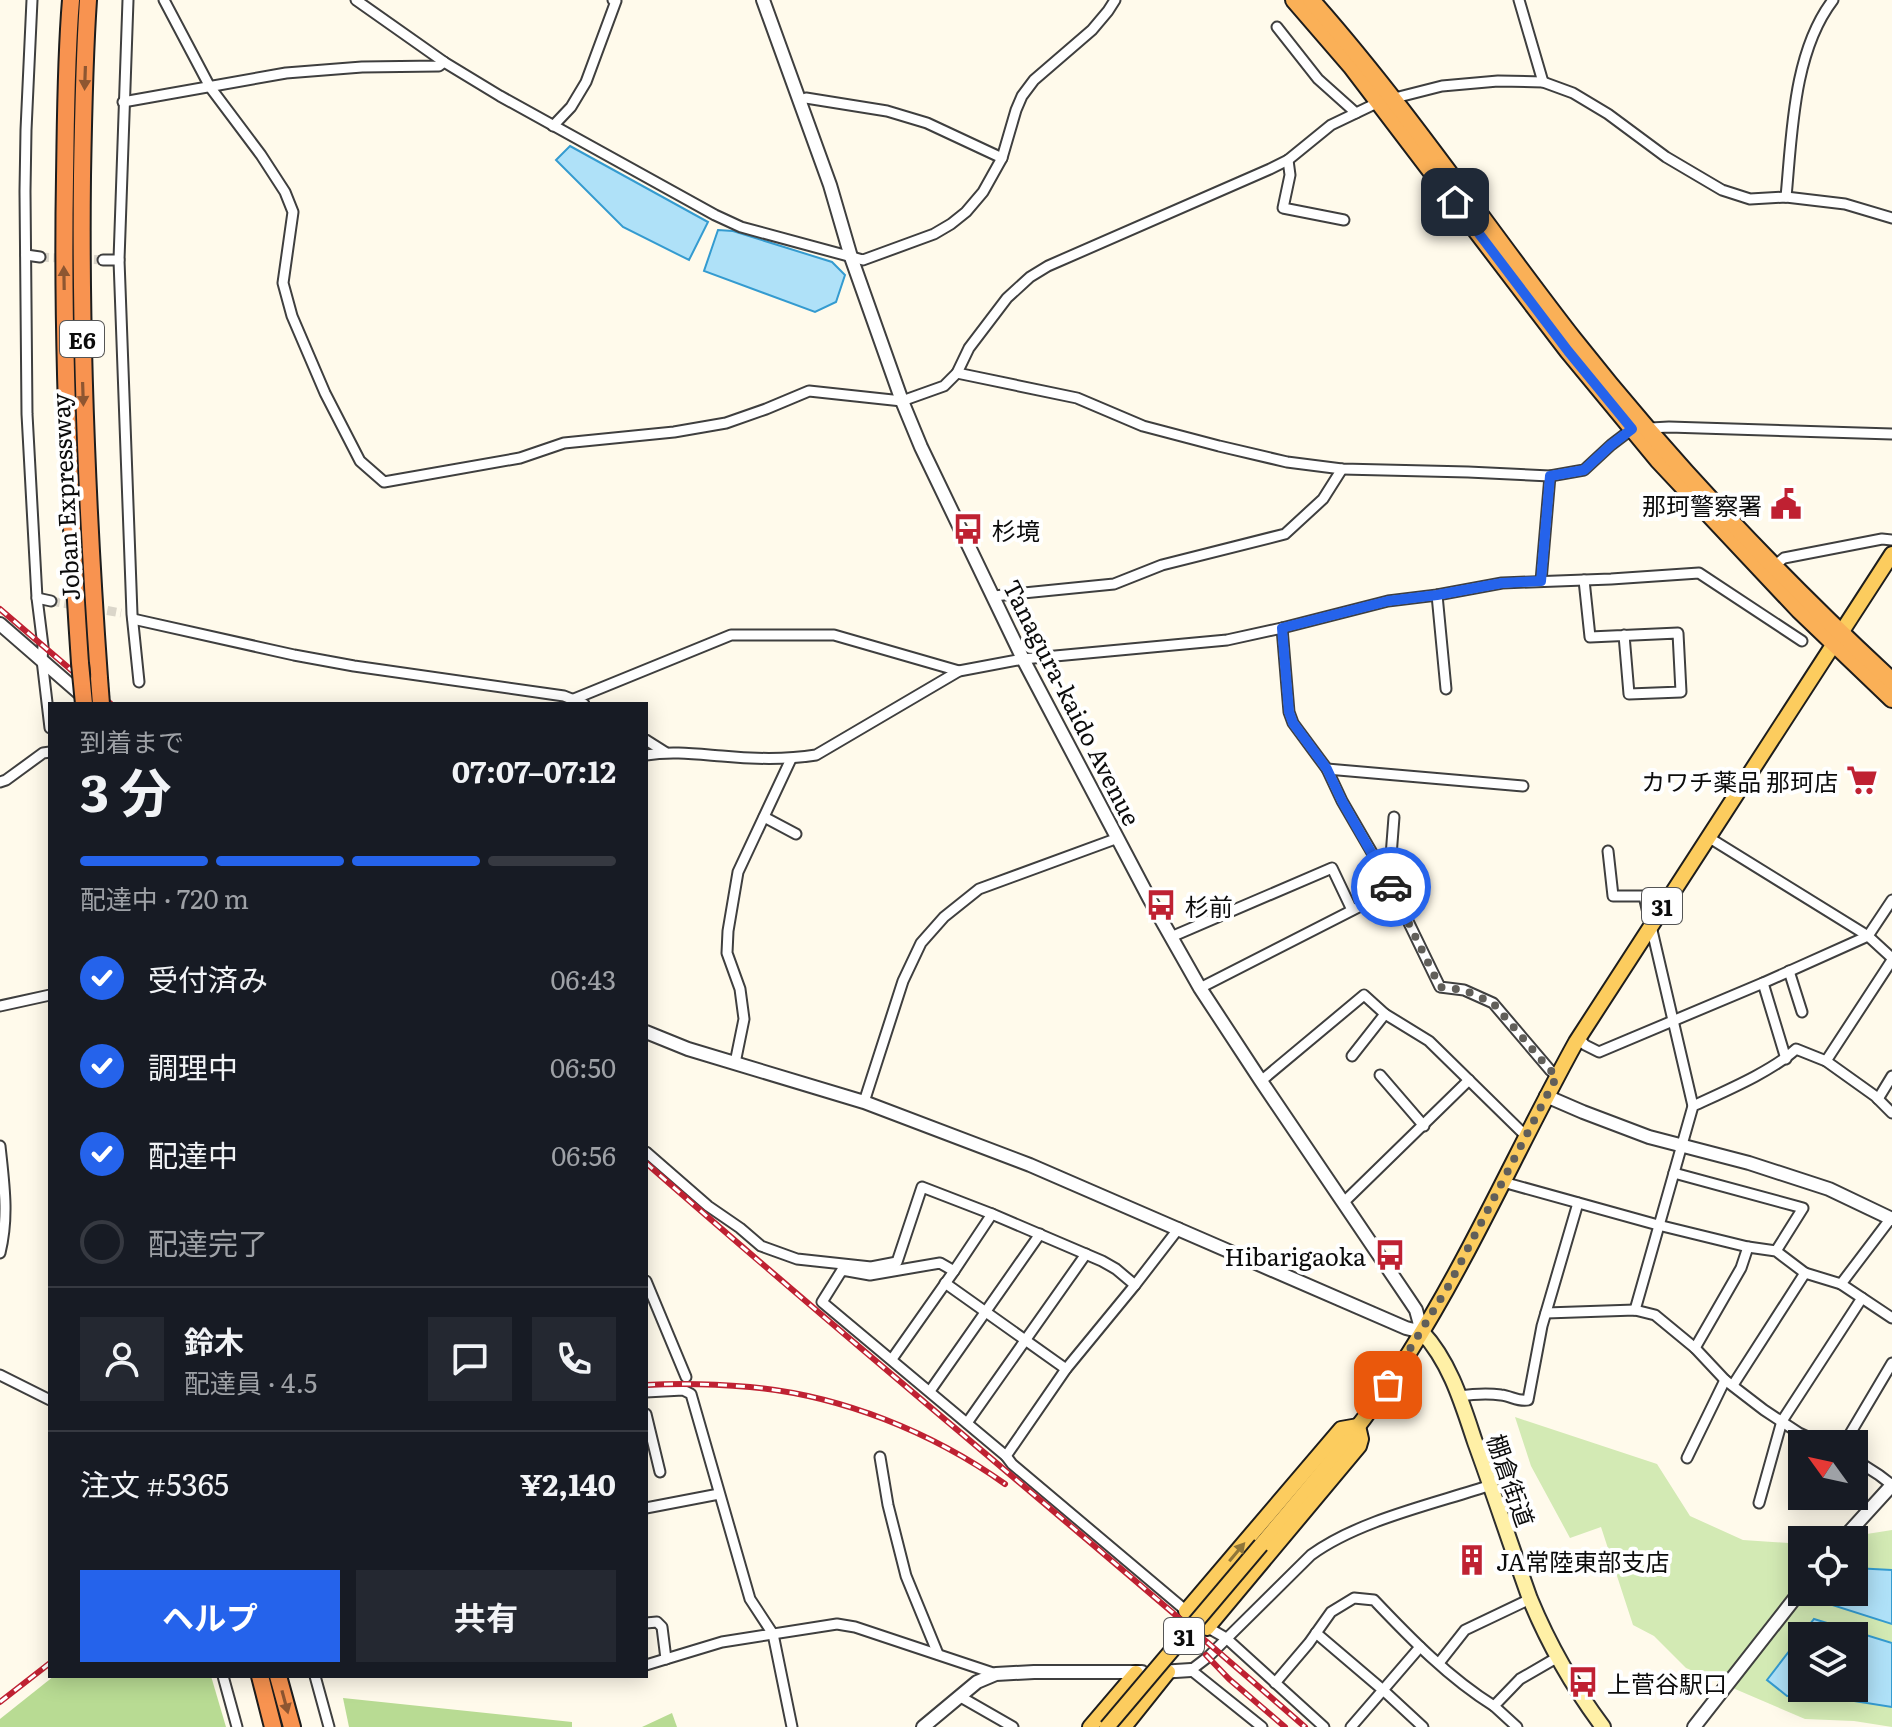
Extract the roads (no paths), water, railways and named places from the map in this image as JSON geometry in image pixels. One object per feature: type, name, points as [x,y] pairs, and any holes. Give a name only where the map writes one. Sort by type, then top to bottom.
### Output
[{"type":"highway","name":"Joban Expressway","points":[[71,0],[64,196],[65,371],[84,702]]},
{"type":"highway","name":"Joban Expressway","points":[[88,0],[83,160],[82,371],[101,702]]},
{"type":"highway","points":[[1294,0],[1385,100]]},
{"type":"highway","points":[[1311,0],[1359,56],[1385,100],[1568,351],[1774,566],[1892,699]]},
{"type":"highway","points":[[1640,429],[1688,493],[1837,638],[1892,681]]},
{"type":"highway","points":[[261,1678],[273,1727]]},
{"type":"highway","points":[[279,1678],[292,1727]]},
{"type":"main road","name":"31","points":[[1107,1727],[1261,1545],[1358,1426],[1393,1377],[1449,1285],[1579,1038],[1892,554]]},
{"type":"main road","name":"棚倉街道","points":[[1422,1332],[1441,1356],[1459,1396],[1530,1599],[1558,1657],[1603,1727]]},
{"type":"main road","points":[[1186,1611],[1341,1429],[1358,1426],[1359,1446],[1207,1628]]},
{"type":"main road","points":[[1124,1727],[1168,1672]]},
{"type":"main road","points":[[1090,1727],[1136,1673]]},
{"type":"street","points":[[32,0],[26,130],[27,414],[37,598],[48,711]]},
{"type":"street","points":[[128,0],[119,260],[129,615],[139,682]]},
{"type":"street","points":[[164,0],[210,87],[285,192],[293,212],[283,283],[292,316],[325,393],[360,461],[384,482],[520,458],[564,443],[674,432],[726,423],[809,391],[902,401],[944,386],[957,373],[969,348],[1007,298],[1039,271],[1288,160],[1331,125],[1356,113],[1385,100],[1442,86],[1543,82],[1573,93],[1608,114],[1666,157],[1722,190],[1750,199],[1786,197],[1845,204],[1892,218]]},
{"type":"street","points":[[356,0],[444,62],[715,215],[741,227],[863,260],[934,234],[966,212],[983,192],[1002,158],[1022,96],[1034,80],[1092,30],[1115,0]]},
{"type":"street","points":[[553,126],[571,107],[586,82],[616,1],[613,0]]},
{"type":"street","name":"Tanagura-kaido Avenue","points":[[763,0],[830,185],[851,257],[902,401],[1023,659],[1200,988],[1416,1310],[1422,1332]]},
{"type":"street","points":[[1519,0],[1543,82]]},
{"type":"street","points":[[1786,197],[1802,66],[1813,35],[1833,0]]},
{"type":"street","points":[[1277,27],[1318,79],[1356,113]]},
{"type":"street","points":[[123,102],[286,73],[362,67],[439,66],[444,62]]},
{"type":"street","points":[[800,101],[806,98],[887,111],[927,123],[1002,158]]},
{"type":"street","points":[[1288,160],[1290,175],[1283,208],[1344,220]]},
{"type":"street","points":[[26,255],[40,257]]},
{"type":"street","points":[[103,260],[119,260]]},
{"type":"street","points":[[957,373],[1077,398],[1143,426],[1219,446],[1287,462],[1342,469],[1550,476],[1584,470],[1611,445],[1640,429],[1669,427],[1892,434]]},
{"type":"street","points":[[994,596],[1114,584],[1162,565],[1285,534],[1323,499],[1342,469]]},
{"type":"street","points":[[1541,581],[1550,476]]},
{"type":"street","points":[[1774,566],[1784,558],[1808,552],[1882,539],[1892,540]]},
{"type":"street","points":[[648,755],[665,752],[791,759],[816,755],[959,671],[1023,659],[1227,640],[1388,601],[1502,583],[1699,573],[1802,641]]},
{"type":"street","points":[[1584,580],[1590,637],[1624,635],[1678,633],[1681,692],[1629,694],[1624,635]]},
{"type":"street","points":[[1437,595],[1446,689]]},
{"type":"street","points":[[37,598],[51,601]]},
{"type":"street","points":[[129,615],[354,666],[574,701],[731,635],[834,635],[959,671]]},
{"type":"street","points":[[0,624],[90,702]]},
{"type":"street","points":[[1282,628],[1289,712],[1293,723],[1327,769],[1391,886],[1440,987],[1464,990],[1493,1003],[1557,1076]]},
{"type":"street","points":[[648,741],[665,752]]},
{"type":"street","points":[[0,782],[48,752]]},
{"type":"street","points":[[735,1063],[744,1019],[740,989],[727,953],[738,872],[791,759]]},
{"type":"street","points":[[1327,769],[1523,786]]},
{"type":"street","points":[[764,817],[796,834]]},
{"type":"street","points":[[1391,886],[1394,817]]},
{"type":"street","points":[[1708,837],[1868,936],[1892,959],[1826,1061]]},
{"type":"street","points":[[864,1102],[903,981],[921,943],[944,917],[979,889],[1118,838]]},
{"type":"street","points":[[1608,851],[1613,896],[1644,896],[1693,1106],[1635,1310]]},
{"type":"street","points":[[1171,937],[1332,868],[1352,910]]},
{"type":"street","points":[[1200,988],[1352,910],[1391,886]]},
{"type":"street","points":[[1579,1038],[1599,1052],[1763,983],[1868,936],[1892,900]]},
{"type":"street","points":[[1789,971],[1802,1012]]},
{"type":"street","points":[[1763,983],[1786,1059]]},
{"type":"street","points":[[0,1006],[48,995]]},
{"type":"street","points":[[1261,1081],[1364,995],[1385,1014],[1429,1041],[1526,1136]]},
{"type":"street","points":[[1352,1056],[1385,1014]]},
{"type":"street","points":[[648,1033],[688,1049],[864,1102],[1030,1165],[1406,1328],[1422,1332]]},
{"type":"street","points":[[1693,1106],[1786,1059],[1796,1049],[1826,1061],[1892,1113]]},
{"type":"street","points":[[1380,1075],[1424,1126]]},
{"type":"street","points":[[1878,1099],[1892,1076]]},
{"type":"street","points":[[1344,1202],[1469,1080]]},
{"type":"street","points":[[1546,1096],[1625,1129],[1787,1174],[1829,1189],[1891,1218],[1841,1284]]},
{"type":"street","points":[[0,1146],[6,1230],[0,1253]]},
{"type":"street","points":[[648,1154],[708,1206],[761,1246],[797,1259],[871,1267],[897,1262],[922,1187],[1086,1254],[1116,1269],[1135,1285]]},
{"type":"street","points":[[1674,1173],[1803,1208],[1776,1251]]},
{"type":"street","points":[[1503,1182],[1658,1225],[1776,1251],[1805,1273],[1841,1284],[1892,1318]]},
{"type":"street","points":[[1459,1396],[1502,1395],[1523,1402],[1528,1400],[1546,1313],[1578,1203]]},
{"type":"street","points":[[892,1359],[992,1214]]},
{"type":"street","points":[[1006,1456],[1066,1369],[1179,1228]]},
{"type":"street","points":[[930,1391],[1040,1234]]},
{"type":"street","points":[[1695,1348],[1741,1268],[1748,1247]]},
{"type":"street","points":[[967,1423],[1086,1254]]},
{"type":"street","points":[[954,1271],[940,1263],[870,1275],[842,1270],[822,1302],[1186,1611],[1226,1638],[1324,1727]]},
{"type":"street","points":[[1687,1458],[1729,1383],[1805,1273]]},
{"type":"street","points":[[945,1283],[1066,1369]]},
{"type":"street","points":[[648,1286],[686,1377]]},
{"type":"street","points":[[1759,1503],[1782,1421],[1862,1298]]},
{"type":"street","points":[[1546,1313],[1635,1310],[1655,1315],[1695,1348],[1729,1383],[1795,1430]]},
{"type":"street","points":[[1852,1430],[1892,1363]]},
{"type":"street","points":[[0,1375],[48,1399]]},
{"type":"street","points":[[648,1392],[683,1390],[691,1394],[750,1599],[773,1634],[792,1727]]},
{"type":"street","points":[[648,1422],[660,1472]]},
{"type":"street","points":[[880,1457],[888,1505],[906,1576],[938,1654]]},
{"type":"street","points":[[1855,1526],[1892,1485],[1868,1468]]},
{"type":"street","points":[[923,1727],[977,1682],[996,1674],[1191,1670],[1311,1555],[1329,1542],[1382,1520],[1491,1485]]},
{"type":"street","points":[[648,1508],[719,1494]]},
{"type":"street","points":[[1275,1683],[1331,1612],[1354,1598],[1374,1600],[1420,1647],[1517,1727]]},
{"type":"street","points":[[1439,1663],[1465,1630],[1530,1599]]},
{"type":"street","points":[[1694,1727],[1789,1606]]},
{"type":"street","points":[[648,1623],[657,1622],[662,1627],[666,1659]]},
{"type":"street","points":[[648,1664],[722,1642],[837,1624],[855,1627],[996,1674]]},
{"type":"street","points":[[1316,1633],[1423,1727]]},
{"type":"street","points":[[1351,1727],[1420,1647]]},
{"type":"street","points":[[1494,1706],[1520,1679],[1558,1657]]},
{"type":"street","points":[[1191,1670],[1262,1727]]},
{"type":"street","points":[[224,1678],[237,1727]]},
{"type":"street","points":[[316,1678],[329,1727]]},
{"type":"street","points":[[959,1696],[1013,1727]]},
{"type":"water","points":[[570,146],[708,222],[689,260],[623,227],[556,160]]},
{"type":"water","points":[[718,230],[733,231],[832,262],[845,275],[836,302],[815,312],[704,271]]},
{"type":"water","points":[[1868,1569],[1892,1570],[1892,1624],[1835,1606],[1868,1606]]},
{"type":"water","points":[[1868,1636],[1892,1643],[1892,1707],[1860,1702],[1868,1702]]},
{"type":"water","points":[[1788,1653],[1788,1696],[1767,1680]]},
{"type":"tunnel","points":[[40,257],[103,260]]},
{"type":"tunnel","points":[[51,601],[79,606]]},
{"type":"tunnel","points":[[94,608],[121,613]]},
{"type":"railway","points":[[0,609],[109,702]]},
{"type":"railway","points":[[648,1165],[1305,1727]]},
{"type":"railway","points":[[648,1385],[737,1386],[784,1391],[851,1407],[947,1448],[1005,1484]]},
{"type":"railway","points":[[1206,1655],[1285,1727]]},
{"type":"railway","points":[[0,1702],[48,1665]]},
{"type":"place","name":"那珂警察署","points":[[1786,504]]},
{"type":"place","name":"杉境","points":[[968,529]]},
{"type":"place","name":"カワチ薬品 那珂店","points":[[1862,780]]},
{"type":"place","name":"杉前","points":[[1161,905]]},
{"type":"place","name":"Hibarigaoka","points":[[1390,1255]]},
{"type":"place","name":"JA常陸東部支店","points":[[1472,1560]]},
{"type":"place","name":"上菅谷駅口","points":[[1583,1682]]}]
